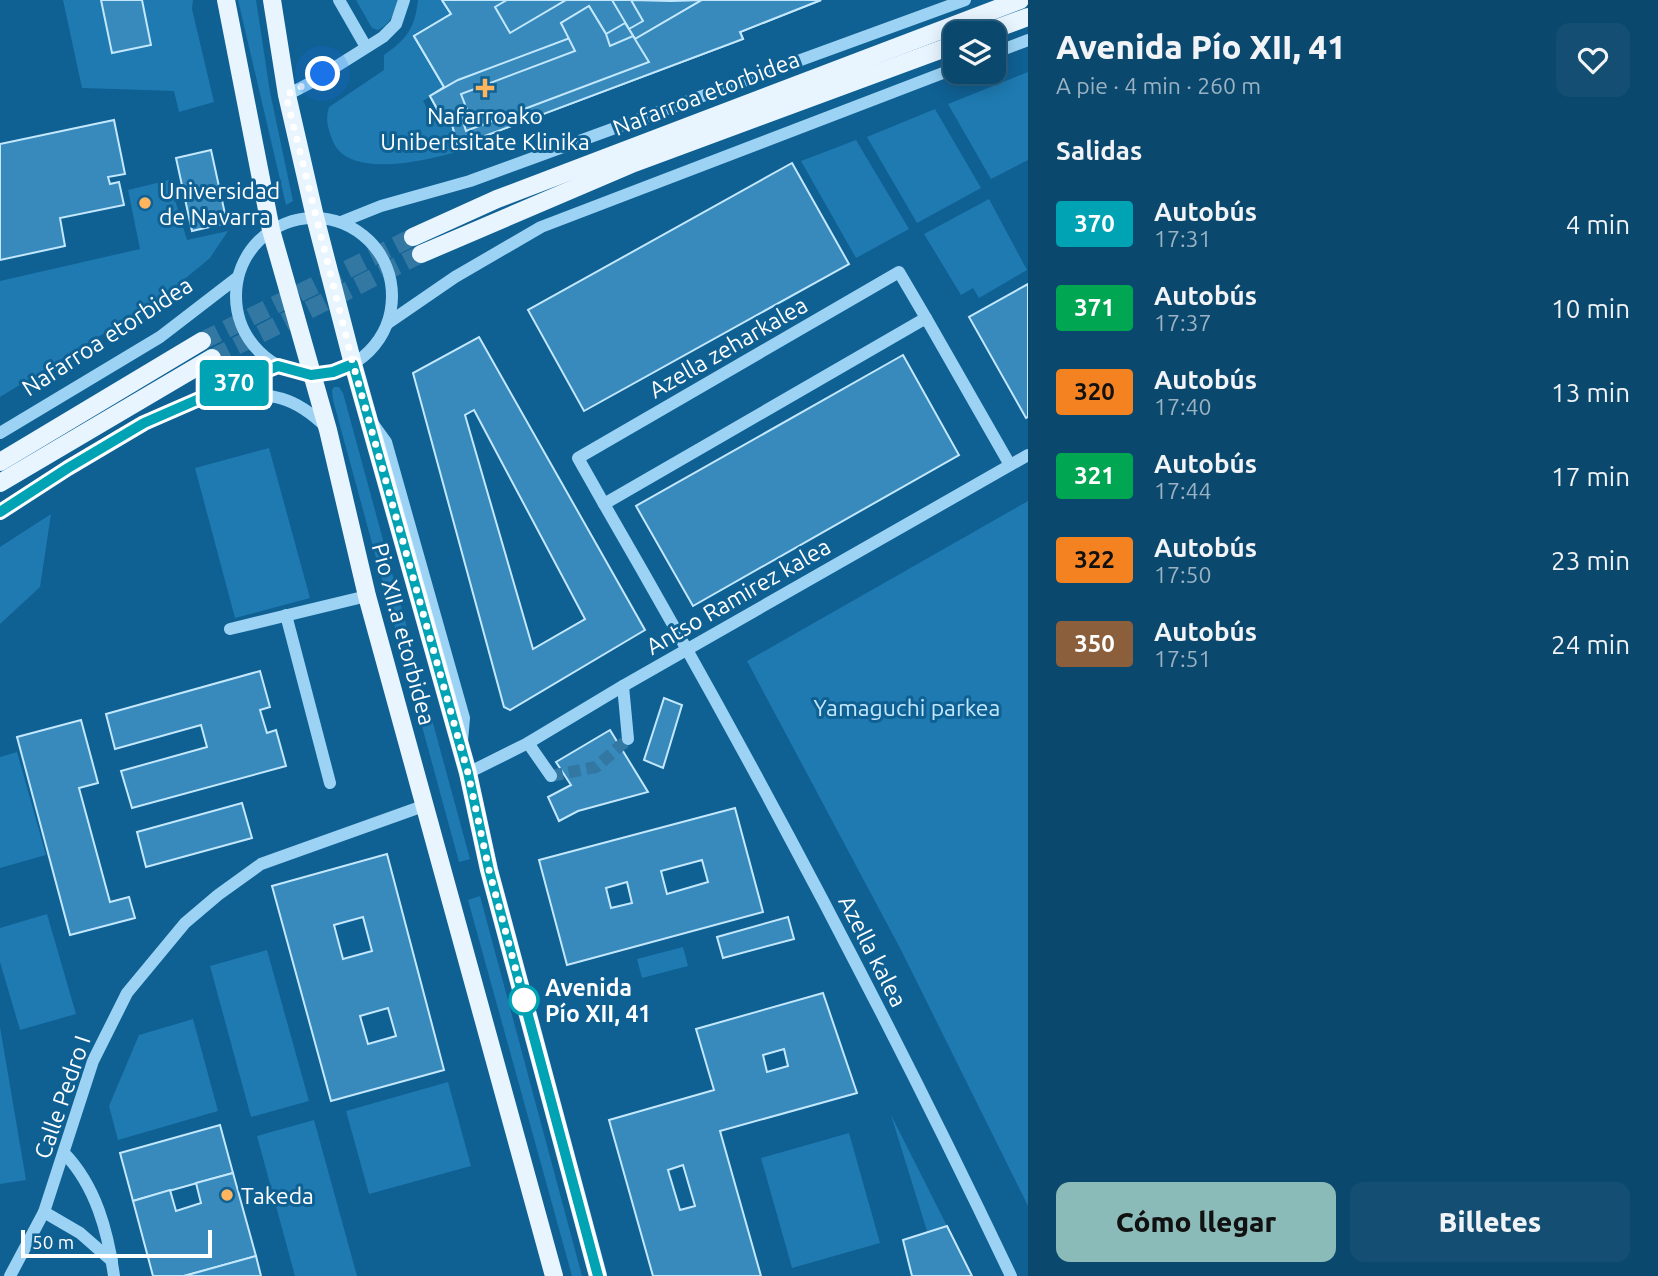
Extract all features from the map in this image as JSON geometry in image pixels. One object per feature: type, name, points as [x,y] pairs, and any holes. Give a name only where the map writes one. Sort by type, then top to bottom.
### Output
[{"type":"main road","name":"Pio XII.a etorbidea","points":[[226,0],[271,230],[328,430],[367,596],[554,1276]]},
{"type":"main road","name":"Pio XII.a etorbidea","points":[[272,0],[286,95],[315,217],[353,364],[468,773],[489,870],[598,1276]]},
{"type":"main road","name":"Nafarroa etorbidea","points":[[413,237],[497,199],[1020,0]]},
{"type":"main road","points":[[1006,25],[1028,17]]},
{"type":"main road","name":"Nafarroa etorbidea","points":[[421,254],[634,163],[943,49]]},
{"type":"main road","points":[[0,462],[202,341]]},
{"type":"main road","points":[[0,483],[212,358]]},
{"type":"street","points":[[340,0],[366,47]]},
{"type":"street","points":[[286,95],[383,37],[396,24],[404,0]]},
{"type":"street","name":"Nafarroa etorbidea","points":[[940,9],[953,0]]},
{"type":"street","name":"Nafarroa etorbidea","points":[[341,222],[381,206],[470,181],[965,0]]},
{"type":"street","points":[[1006,49],[1028,40]]},
{"type":"street","points":[[388,323],[455,276],[541,227],[943,73]]},
{"type":"street","points":[[315,217],[341,222],[371,241],[386,264],[393,296],[388,323],[373,348],[353,364],[333,372],[311,375],[278,366],[254,347],[244,333],[235,297],[238,277],[248,253],[258,240],[292,220],[315,217]]},
{"type":"street","name":"Azella zeharkalea","points":[[688,649],[578,458],[899,272],[1010,465]]},
{"type":"street","name":"Nafarroa etorbidea","points":[[0,433],[160,337],[238,277]]},
{"type":"street","points":[[604,504],[926,318]]},
{"type":"street","points":[[0,512],[144,423],[278,366]]},
{"type":"street","points":[[208,394],[279,396],[309,411],[328,430]]},
{"type":"street","name":"Antso Ramirez kalea","points":[[468,773],[528,743],[1028,455]]},
{"type":"street","points":[[230,629],[367,596]]},
{"type":"street","points":[[285,615],[330,783]]},
{"type":"street","name":"Azella kalea","points":[[688,649],[810,872],[1012,1276]]},
{"type":"street","points":[[623,686],[628,739]]},
{"type":"street","points":[[528,743],[551,776]]},
{"type":"street","name":"Calle Pedro I","points":[[10,1276],[44,1212],[93,1061],[127,993],[185,923],[261,863],[426,805]]},
{"type":"street","points":[[64,1153],[76,1165],[94,1196],[114,1276]]},
{"type":"street","points":[[44,1212],[79,1233],[112,1262]]},
{"type":"green space","points":[[63,0],[101,0],[112,53],[151,44],[142,0],[193,0],[192,9],[214,102],[179,112],[174,91],[82,88]]},
{"type":"green space","points":[[238,0],[256,0],[270,92],[293,201],[286,205]]},
{"type":"green space","points":[[356,0],[398,0],[389,21],[378,30],[372,28]]},
{"type":"green space","points":[[418,0],[442,0],[451,14],[444,87],[423,101],[433,118],[449,114],[460,151],[428,159],[389,164],[353,160],[340,152],[332,139],[327,116],[329,107],[384,70],[384,55],[399,44],[408,32],[415,18]]},
{"type":"green space","points":[[1028,72],[1028,160],[991,179],[948,104],[998,84],[1006,84],[1006,81]]},
{"type":"green space","points":[[935,109],[981,188],[917,223],[867,137]]},
{"type":"green space","points":[[856,140],[909,229],[856,258],[801,161]]},
{"type":"green space","points":[[169,180],[187,240],[228,231],[210,258],[163,297],[0,397],[0,281],[140,249],[128,190]]},
{"type":"green space","points":[[989,199],[1027,270],[979,298],[973,288],[961,295],[924,234]]},
{"type":"green space","points":[[334,387],[339,387],[343,393],[470,859],[459,862],[333,400]]},
{"type":"green space","points":[[269,448],[310,598],[235,618],[195,468]]},
{"type":"green space","name":"Yamaguchi parkea","points":[[1028,501],[1028,1206],[901,950],[747,661]]},
{"type":"green space","points":[[51,514],[40,587],[0,624],[0,547]]},
{"type":"green space","points":[[17,752],[46,855],[0,868],[0,757]]},
{"type":"green space","points":[[480,896],[582,1276],[572,1276],[468,900]]},
{"type":"green space","points":[[47,914],[76,1014],[20,1030],[0,962],[0,928]]},
{"type":"green space","points":[[683,947],[688,966],[642,978],[637,959]]},
{"type":"green space","points":[[267,950],[309,1101],[251,1117],[210,966]]},
{"type":"green space","points":[[193,1019],[218,1111],[118,1140],[109,1106],[139,1035]]},
{"type":"green space","points":[[0,1027],[26,1180],[0,1184]]},
{"type":"green space","points":[[448,1082],[471,1166],[369,1194],[346,1111]]},
{"type":"green space","points":[[891,1115],[947,1226],[927,1231]]},
{"type":"green space","points":[[314,1120],[357,1276],[295,1276],[257,1136]]},
{"type":"green space","points":[[849,1133],[880,1243],[792,1268],[761,1158]]},
{"type":"building","points":[[101,0],[142,0],[151,45],[112,53]]},
{"type":"building","points":[[442,0],[612,0],[625,23],[606,34],[589,6],[561,23],[570,38],[444,87],[414,36],[451,14]]},
{"type":"building","name":"Nafarroako Unibertsitate Klinika","points":[[442,0],[821,0],[740,32],[743,39],[458,146],[449,114],[441,116],[430,96],[444,87],[414,36],[451,14]]},
{"type":"building","points":[[507,0],[566,0],[510,33],[495,7]]},
{"type":"building","points":[[612,0],[702,0],[635,39]]},
{"type":"building","points":[[631,0],[702,0],[635,39],[629,29],[643,21]]},
{"type":"building","points":[[702,0],[821,0],[740,32],[743,39],[458,146],[449,114],[441,116],[430,96],[458,80],[570,38],[561,23],[589,6],[606,34],[625,23],[635,39]]},
{"type":"building","points":[[589,6],[610,46],[633,36],[649,62],[466,131],[462,118],[469,115],[461,94],[575,51],[561,23]]},
{"type":"building","points":[[114,120],[125,174],[108,177],[110,184],[119,182],[124,205],[60,218],[65,246],[0,260],[0,144]]},
{"type":"building","points":[[211,150],[227,223],[192,231],[176,158]]},
{"type":"building","points":[[792,163],[849,264],[584,411],[528,310]]},
{"type":"building","points":[[1028,284],[1028,417],[1026,418],[969,317]]},
{"type":"building","points":[[479,337],[645,630],[510,710],[504,707],[413,373]],"holes":[[[474,410],[585,619],[533,649],[465,415]]]},
{"type":"building","points":[[903,355],[959,455],[693,606],[636,506]]},
{"type":"building","points":[[260,671],[270,707],[260,710],[267,733],[276,730],[286,766],[132,808],[121,771],[207,747],[201,725],[115,749],[106,714]]},
{"type":"building","points":[[664,698],[682,705],[663,768],[644,760]]},
{"type":"building","points":[[81,720],[98,783],[79,788],[110,902],[129,897],[135,918],[70,935],[17,737]]},
{"type":"building","points":[[610,730],[648,792],[578,811],[559,821],[548,797],[571,785],[556,762]]},
{"type":"building","points":[[242,803],[252,838],[146,867],[137,832]]},
{"type":"building","points":[[735,808],[763,912],[567,965],[539,860]],"holes":[[[702,860],[708,882],[667,894],[661,871]],[[627,882],[632,903],[611,908],[606,888]]]},
{"type":"building","points":[[387,854],[444,1070],[331,1101],[272,886]],"holes":[[[363,917],[372,951],[343,959],[334,925]],[[388,1008],[396,1036],[368,1044],[360,1016]]]},
{"type":"building","points":[[788,917],[794,939],[723,958],[717,937]]},
{"type":"building","points":[[823,993],[857,1093],[720,1131],[761,1276],[653,1276],[609,1120],[714,1090],[696,1029]],"holes":[[[784,1049],[788,1066],[767,1072],[763,1055]],[[683,1165],[695,1206],[680,1210],[668,1170]]]},
{"type":"building","points":[[220,1125],[233,1173],[133,1201],[120,1153]]},
{"type":"building","points":[[233,1173],[256,1256],[184,1276],[153,1276],[133,1201],[170,1190],[176,1211],[201,1203],[196,1183]]},
{"type":"building","points":[[947,1226],[972,1276],[912,1276],[903,1240]]},
{"type":"building","points":[[256,1256],[261,1276],[184,1276]]},
{"type":"tunnel","points":[[202,341],[413,237]]},
{"type":"tunnel","points":[[212,358],[421,254]]},
{"type":"tunnel","points":[[551,776],[596,767],[628,739]]},
{"type":"bus line","name":"370","points":[[0,512],[144,423],[238,382],[278,366],[311,375],[333,372],[353,364],[468,773],[489,870],[598,1276]]},
{"type":"place","name":"Nafarroako Unibertsitate Klinika","points":[[485,88]]},
{"type":"place","name":"Universidad de Navarra","points":[[145,203]]},
{"type":"place","name":"Avenida Pío XII, 41","points":[[524,1000]]},
{"type":"place","name":"Takeda","points":[[227,1195]]},
{"type":"route","points":[[323,74],[286,95],[353,364],[468,773],[489,870],[524,1000]]}]
